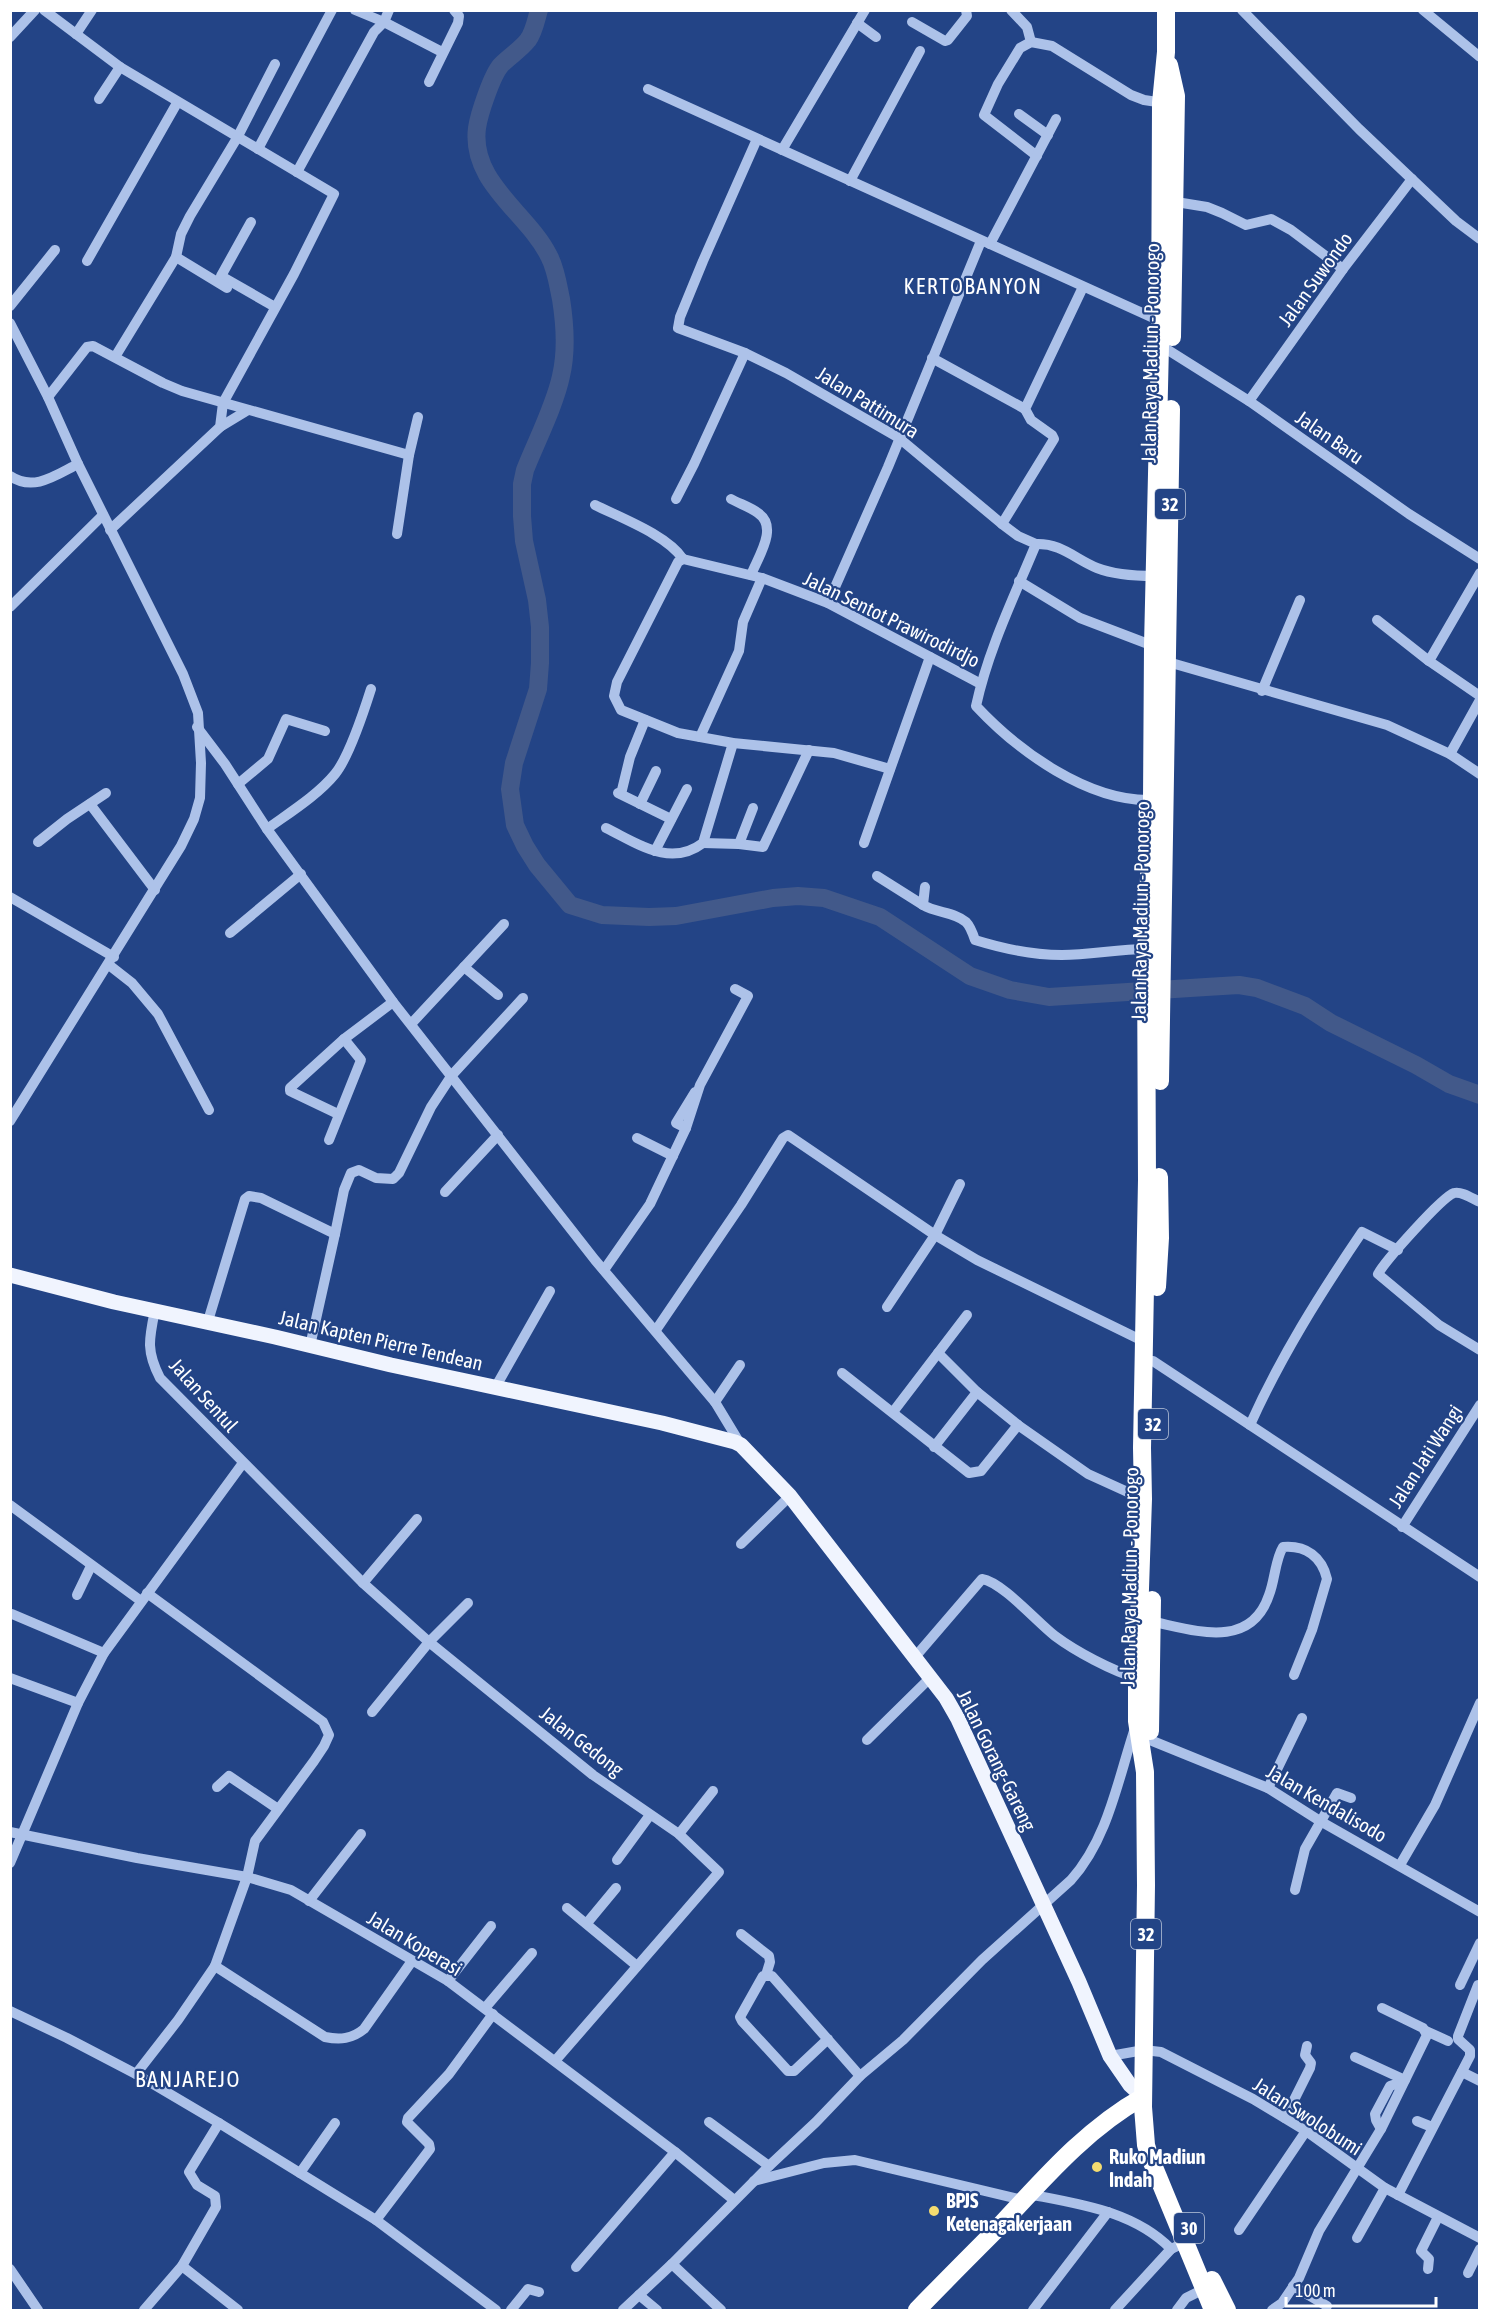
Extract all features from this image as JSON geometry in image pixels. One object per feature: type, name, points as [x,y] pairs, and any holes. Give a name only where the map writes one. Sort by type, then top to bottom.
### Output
[{"type":"highway","name":"Jalan Raya Madiun - Ponorogo","points":[[1149,2140],[1143,2097],[1145,1772],[1150,1740],[1142,1448],[1153,1180],[1153,1076],[1144,952],[1157,865],[1163,654],[1169,103],[1166,10]]},
{"type":"highway","name":"Jalan Raya Madiun - Ponorogo","points":[[1157,865],[1152,801],[1163,654],[1154,576],[1166,348],[1160,321],[1168,201]]},
{"type":"highway","name":"Jalan Raya Madiun - Ponorogo","points":[[1145,1772],[1137,1721],[1137,1678],[1146,1621],[1153,1361],[1160,1238],[1153,1180]]},
{"type":"highway","points":[[917,2310],[1025,2197],[1092,2132],[1120,2110],[1143,2097]]},
{"type":"highway","name":"30","points":[[1149,2140],[1178,2246],[1204,2289],[1213,2310]]},
{"type":"highway","name":"30","points":[[1149,2140],[1227,2310]]},
{"type":"main road","name":"Jalan Kapten Pierre Tendean","points":[[10,1275],[495,1388],[662,1423],[741,1445]]},
{"type":"main road","name":"Jalan Gorang-Gareng","points":[[741,1445],[790,1496],[915,1657],[958,1719],[1079,1982],[1110,2056],[1130,2085],[1143,2097]]},
{"type":"street","points":[[10,37],[35,10]]},
{"type":"street","points":[[44,10],[120,67],[177,103],[334,194],[223,403],[220,427]]},
{"type":"street","points":[[76,34],[92,10]]},
{"type":"street","points":[[258,149],[332,10]]},
{"type":"street","points":[[355,10],[384,22],[442,52]]},
{"type":"street","points":[[297,172],[374,32],[384,22],[389,10]]},
{"type":"street","points":[[429,82],[458,23],[459,16],[454,10]]},
{"type":"street","points":[[850,10],[860,17],[876,37]]},
{"type":"street","points":[[912,22],[945,41],[967,16],[966,10]]},
{"type":"street","points":[[1011,10],[1027,27],[1031,42]]},
{"type":"street","points":[[1242,10],[1412,179],[1456,221],[1479,239]]},
{"type":"street","points":[[1424,10],[1479,57]]},
{"type":"street","points":[[782,150],[860,17]]},
{"type":"street","points":[[1036,156],[984,115],[998,84],[1020,48],[1031,42],[1052,46],[1131,95],[1169,103]]},
{"type":"street","points":[[850,181],[920,51]]},
{"type":"street","points":[[115,357],[176,257],[181,234],[190,216],[237,138],[275,64]]},
{"type":"street","points":[[99,99],[120,67]]},
{"type":"street","points":[[648,89],[1160,321]]},
{"type":"street","points":[[87,261],[177,103]]},
{"type":"street","points":[[1019,114],[1048,135]]},
{"type":"street","points":[[828,603],[932,358],[986,242],[1056,119]]},
{"type":"street","name":"Jalan Pattimura","points":[[757,139],[677,326],[681,330],[745,353],[786,373],[898,438],[1018,536],[1036,544],[1056,546],[1099,568],[1130,576],[1154,576]]},
{"type":"street","name":"Jalan Suwondo","points":[[1249,401],[1343,269],[1412,179]]},
{"type":"street","points":[[1168,201],[1222,213],[1246,225],[1271,219],[1343,269]]},
{"type":"street","points":[[251,222],[221,276],[273,310]]},
{"type":"street","points":[[10,306],[55,250]]},
{"type":"street","points":[[176,257],[273,310]]},
{"type":"street","points":[[1025,409],[1083,286]]},
{"type":"street","points":[[10,323],[48,397],[110,530],[183,674],[198,713],[197,727],[201,762],[200,798],[194,819],[181,846],[10,1121]]},
{"type":"street","points":[[48,397],[87,347],[95,346],[163,383],[223,403],[409,455]]},
{"type":"street","name":"Jalan Baru","points":[[1166,348],[1186,363],[1249,401],[1409,514],[1479,559]]},
{"type":"street","points":[[676,499],[745,353]]},
{"type":"street","points":[[932,358],[1025,409],[1028,416],[1054,439],[1002,524]]},
{"type":"street","points":[[110,530],[220,427],[249,410]]},
{"type":"street","points":[[397,534],[409,455],[418,417]]},
{"type":"street","points":[[12,479],[40,483],[78,464]]},
{"type":"street","points":[[700,737],[739,651],[743,622],[768,533],[767,524],[759,513],[731,499]]},
{"type":"street","points":[[595,505],[663,540],[677,550],[682,559],[678,562],[618,682],[615,696],[621,710],[678,733],[734,743],[834,753],[890,769]]},
{"type":"street","points":[[10,607],[103,515]]},
{"type":"street","points":[[1036,544],[1019,581],[981,684],[976,706],[994,725],[1070,779],[1134,801],[1152,801]]},
{"type":"street","name":"Jalan Sentot Prawirodirdjo","points":[[682,559],[757,576],[828,603],[981,684]]},
{"type":"street","points":[[1429,661],[1479,573]]},
{"type":"street","points":[[1019,581],[1080,618],[1163,654],[1262,691],[1352,713],[1388,725],[1450,754],[1479,774]]},
{"type":"street","points":[[1262,691],[1300,600]]},
{"type":"street","points":[[1377,620],[1479,698],[1450,754]]},
{"type":"street","points":[[864,843],[930,657]]},
{"type":"street","points":[[267,829],[298,807],[335,775],[358,726],[371,689]]},
{"type":"street","points":[[238,784],[268,759],[286,719],[324,731]]},
{"type":"street","points":[[645,720],[630,757],[619,794],[671,819]]},
{"type":"street","points":[[197,727],[267,829],[393,1002],[604,1270],[715,1402],[741,1445]]},
{"type":"street","points":[[606,828],[655,851],[676,855],[692,851],[703,843],[734,743]]},
{"type":"street","points":[[703,843],[763,847],[809,750]]},
{"type":"street","points":[[640,804],[656,771]]},
{"type":"street","points":[[655,851],[687,789]]},
{"type":"street","points":[[38,842],[106,793]]},
{"type":"street","points":[[90,804],[155,890]]},
{"type":"street","points":[[740,844],[753,808]]},
{"type":"street","points":[[230,933],[301,874]]},
{"type":"street","points":[[877,876],[932,911],[958,917],[967,922],[975,940],[1004,949],[1034,954],[1064,955],[1144,952]]},
{"type":"street","points":[[923,905],[925,886]]},
{"type":"street","points":[[10,897],[111,961],[132,983],[158,1014],[209,1110]]},
{"type":"street","points":[[411,1024],[504,924]]},
{"type":"street","points":[[464,967],[498,995]]},
{"type":"street","points":[[604,1270],[651,1204],[686,1128],[676,1123],[700,1085],[748,996],[735,989]]},
{"type":"street","points":[[310,1346],[344,1190],[351,1173],[358,1170],[376,1178],[393,1179],[399,1173],[431,1107],[452,1075],[523,998]]},
{"type":"street","points":[[339,1114],[290,1091],[290,1088],[344,1039],[393,1002]]},
{"type":"street","points":[[329,1140],[361,1060],[344,1039]]},
{"type":"street","points":[[445,1192],[498,1135]]},
{"type":"street","points":[[656,1330],[786,1135],[791,1136],[935,1235],[977,1260],[1145,1342]]},
{"type":"street","points":[[637,1138],[673,1156]]},
{"type":"street","points":[[887,1307],[935,1235],[960,1184]]},
{"type":"street","points":[[1479,1202],[1460,1193],[1451,1194],[1439,1204],[1378,1272],[1380,1277],[1439,1325],[1479,1350]]},
{"type":"street","points":[[208,1322],[243,1205],[249,1196],[276,1203],[335,1234]]},
{"type":"street","points":[[1250,1425],[1272,1377],[1318,1297],[1362,1232],[1398,1250]]},
{"type":"street","points":[[495,1388],[550,1291]]},
{"type":"street","name":"Jalan Sentul","points":[[154,1310],[148,1343],[149,1352],[160,1378],[243,1463]]},
{"type":"street","points":[[893,1412],[967,1315]]},
{"type":"street","points":[[938,1353],[977,1392],[1018,1425],[1088,1474],[1143,1499]]},
{"type":"street","points":[[1153,1361],[1479,1577]]},
{"type":"street","points":[[715,1402],[740,1365]]},
{"type":"street","points":[[842,1373],[962,1470],[981,1472],[1018,1425]]},
{"type":"street","points":[[933,1447],[977,1392]]},
{"type":"street","name":"Jalan Jati Wangi","points":[[1402,1527],[1477,1413]]},
{"type":"street","points":[[10,1863],[78,1703],[104,1653],[243,1463]]},
{"type":"street","name":"Jalan Gedong","points":[[243,1463],[363,1583],[429,1642],[593,1775],[679,1834],[719,1872],[555,2061]]},
{"type":"street","points":[[741,1544],[790,1496]]},
{"type":"street","points":[[10,1505],[92,1566],[144,1597],[326,1727],[329,1734],[324,1746],[255,1841],[247,1877],[215,1966],[178,2020],[136,2074]]},
{"type":"street","points":[[363,1583],[417,1519]]},
{"type":"street","points":[[1146,1621],[1222,1634],[1238,1629],[1256,1616],[1269,1598],[1283,1546],[1300,1548],[1317,1557],[1327,1579],[1312,1630],[1294,1675]]},
{"type":"street","points":[[77,1595],[92,1566]]},
{"type":"street","points":[[915,1657],[982,1579],[995,1584],[1056,1636],[1116,1671],[1137,1678]]},
{"type":"street","points":[[372,1712],[429,1642],[468,1603]]},
{"type":"street","points":[[12,1614],[104,1653]]},
{"type":"street","points":[[10,1678],[78,1703]]},
{"type":"street","points":[[867,1740],[930,1678]]},
{"type":"street","points":[[1400,1865],[1435,1805],[1479,1703]]},
{"type":"street","points":[[1268,1788],[1302,1718]]},
{"type":"street","points":[[623,2310],[672,2264],[768,2166],[816,2122],[860,2076],[903,2040],[982,1960],[1071,1880],[1095,1848],[1137,1721]]},
{"type":"street","name":"Jalan Kendalisodo","points":[[1150,1740],[1268,1788],[1320,1821],[1479,1912]]},
{"type":"street","points":[[217,1787],[229,1776],[278,1809]]},
{"type":"street","points":[[679,1834],[713,1791]]},
{"type":"street","points":[[1295,1890],[1302,1855],[1336,1793],[1351,1798]]},
{"type":"street","points":[[617,1860],[650,1815]]},
{"type":"street","points":[[10,1832],[22,1835]]},
{"type":"street","points":[[309,1901],[361,1834]]},
{"type":"street","name":"Jalan Koperasi","points":[[22,1835],[247,1877],[273,1883],[309,1901],[448,1981],[675,2152],[734,2200]]},
{"type":"street","points":[[587,1923],[616,1888]]},
{"type":"street","points":[[567,1908],[637,1965]]},
{"type":"street","points":[[448,1981],[491,1926]]},
{"type":"street","points":[[741,1934],[769,1956],[770,1962],[766,1975],[750,1998],[740,2019],[788,2070],[794,2071],[828,2039]]},
{"type":"street","points":[[1460,1985],[1479,1942]]},
{"type":"street","points":[[376,2220],[430,2150],[429,2144],[407,2122],[408,2118],[450,2074],[489,2011],[532,1953]]},
{"type":"street","points":[[215,1966],[325,2037],[334,2039],[356,2035],[363,2029],[412,1961]]},
{"type":"street","points":[[766,1975],[772,1976],[860,2076]]},
{"type":"street","points":[[1398,2195],[1470,2053],[1468,2047],[1458,2039],[1478,1985]]},
{"type":"street","points":[[1382,2008],[1448,2041]]},
{"type":"street","points":[[10,2011],[67,2037],[219,2123],[376,2220],[496,2310]]},
{"type":"street","points":[[1403,2083],[1427,2035],[1426,2031]]},
{"type":"street","points":[[1285,2118],[1310,2068],[1311,2063],[1305,2055],[1307,2046]]},
{"type":"street","name":"Jalan Swolobumi","points":[[1110,2056],[1144,2050],[1161,2052],[1285,2118],[1385,2188],[1479,2238]]},
{"type":"street","points":[[1355,2057],[1403,2083]]},
{"type":"street","points":[[1462,2072],[1479,2081]]},
{"type":"street","points":[[1272,2310],[1282,2303],[1293,2286],[1319,2231],[1381,2129],[1375,2114],[1390,2086],[1403,2083]]},
{"type":"street","points":[[1417,2121],[1432,2127]]},
{"type":"street","points":[[709,2122],[768,2166]]},
{"type":"street","points":[[144,2310],[182,2266],[216,2207],[217,2202],[214,2196],[197,2185],[189,2172],[219,2123]]},
{"type":"street","points":[[300,2173],[335,2123]]},
{"type":"street","points":[[1239,2230],[1306,2131]]},
{"type":"street","points":[[576,2267],[675,2152]]},
{"type":"street","points":[[753,2181],[824,2163],[855,2160],[1025,2197],[1108,2212],[1144,2226],[1178,2246],[1116,2310]]},
{"type":"street","points":[[1357,2238],[1385,2188]]},
{"type":"street","points":[[1033,2310],[1108,2212]]},
{"type":"street","points":[[1428,2269],[1430,2259],[1421,2251],[1438,2217]]},
{"type":"street","points":[[1468,2273],[1479,2249]]},
{"type":"street","points":[[672,2264],[721,2310]]},
{"type":"street","points":[[182,2266],[238,2310]]},
{"type":"street","points":[[10,2269],[38,2310]]},
{"type":"street","points":[[1293,2286],[1327,2306]]},
{"type":"street","points":[[511,2310],[527,2290],[532,2289],[538,2292]]},
{"type":"street","points":[[1177,2310],[1186,2298],[1204,2289]]},
{"type":"street","points":[[639,2295],[657,2310]]},
{"type":"waterway","points":[[539,10],[528,40],[497,70],[478,122],[477,148],[482,165],[491,181],[540,240],[549,256],[562,308],[565,347],[561,376],[550,411],[525,470],[522,484],[524,541],[537,600],[540,663],[538,689],[514,763],[510,789],[515,825],[525,846],[537,865],[570,905],[602,915],[649,917],[676,916],[773,898],[798,896],[824,898],[880,917],[970,976],[1010,990],[1049,997],[1239,985],[1257,988],[1305,1006],[1331,1023],[1449,1084],[1480,1095]]},
{"type":"place","name":"Ruko Madiun Indah","points":[[1097,2167]]},
{"type":"place","name":"BPJS Ketenagakerjaan","points":[[934,2211]]},
{"type":"district","name":"KERTOBANYON","points":[[973,286]]},
{"type":"district","name":"BANJAREJO","points":[[188,2079]]}]
